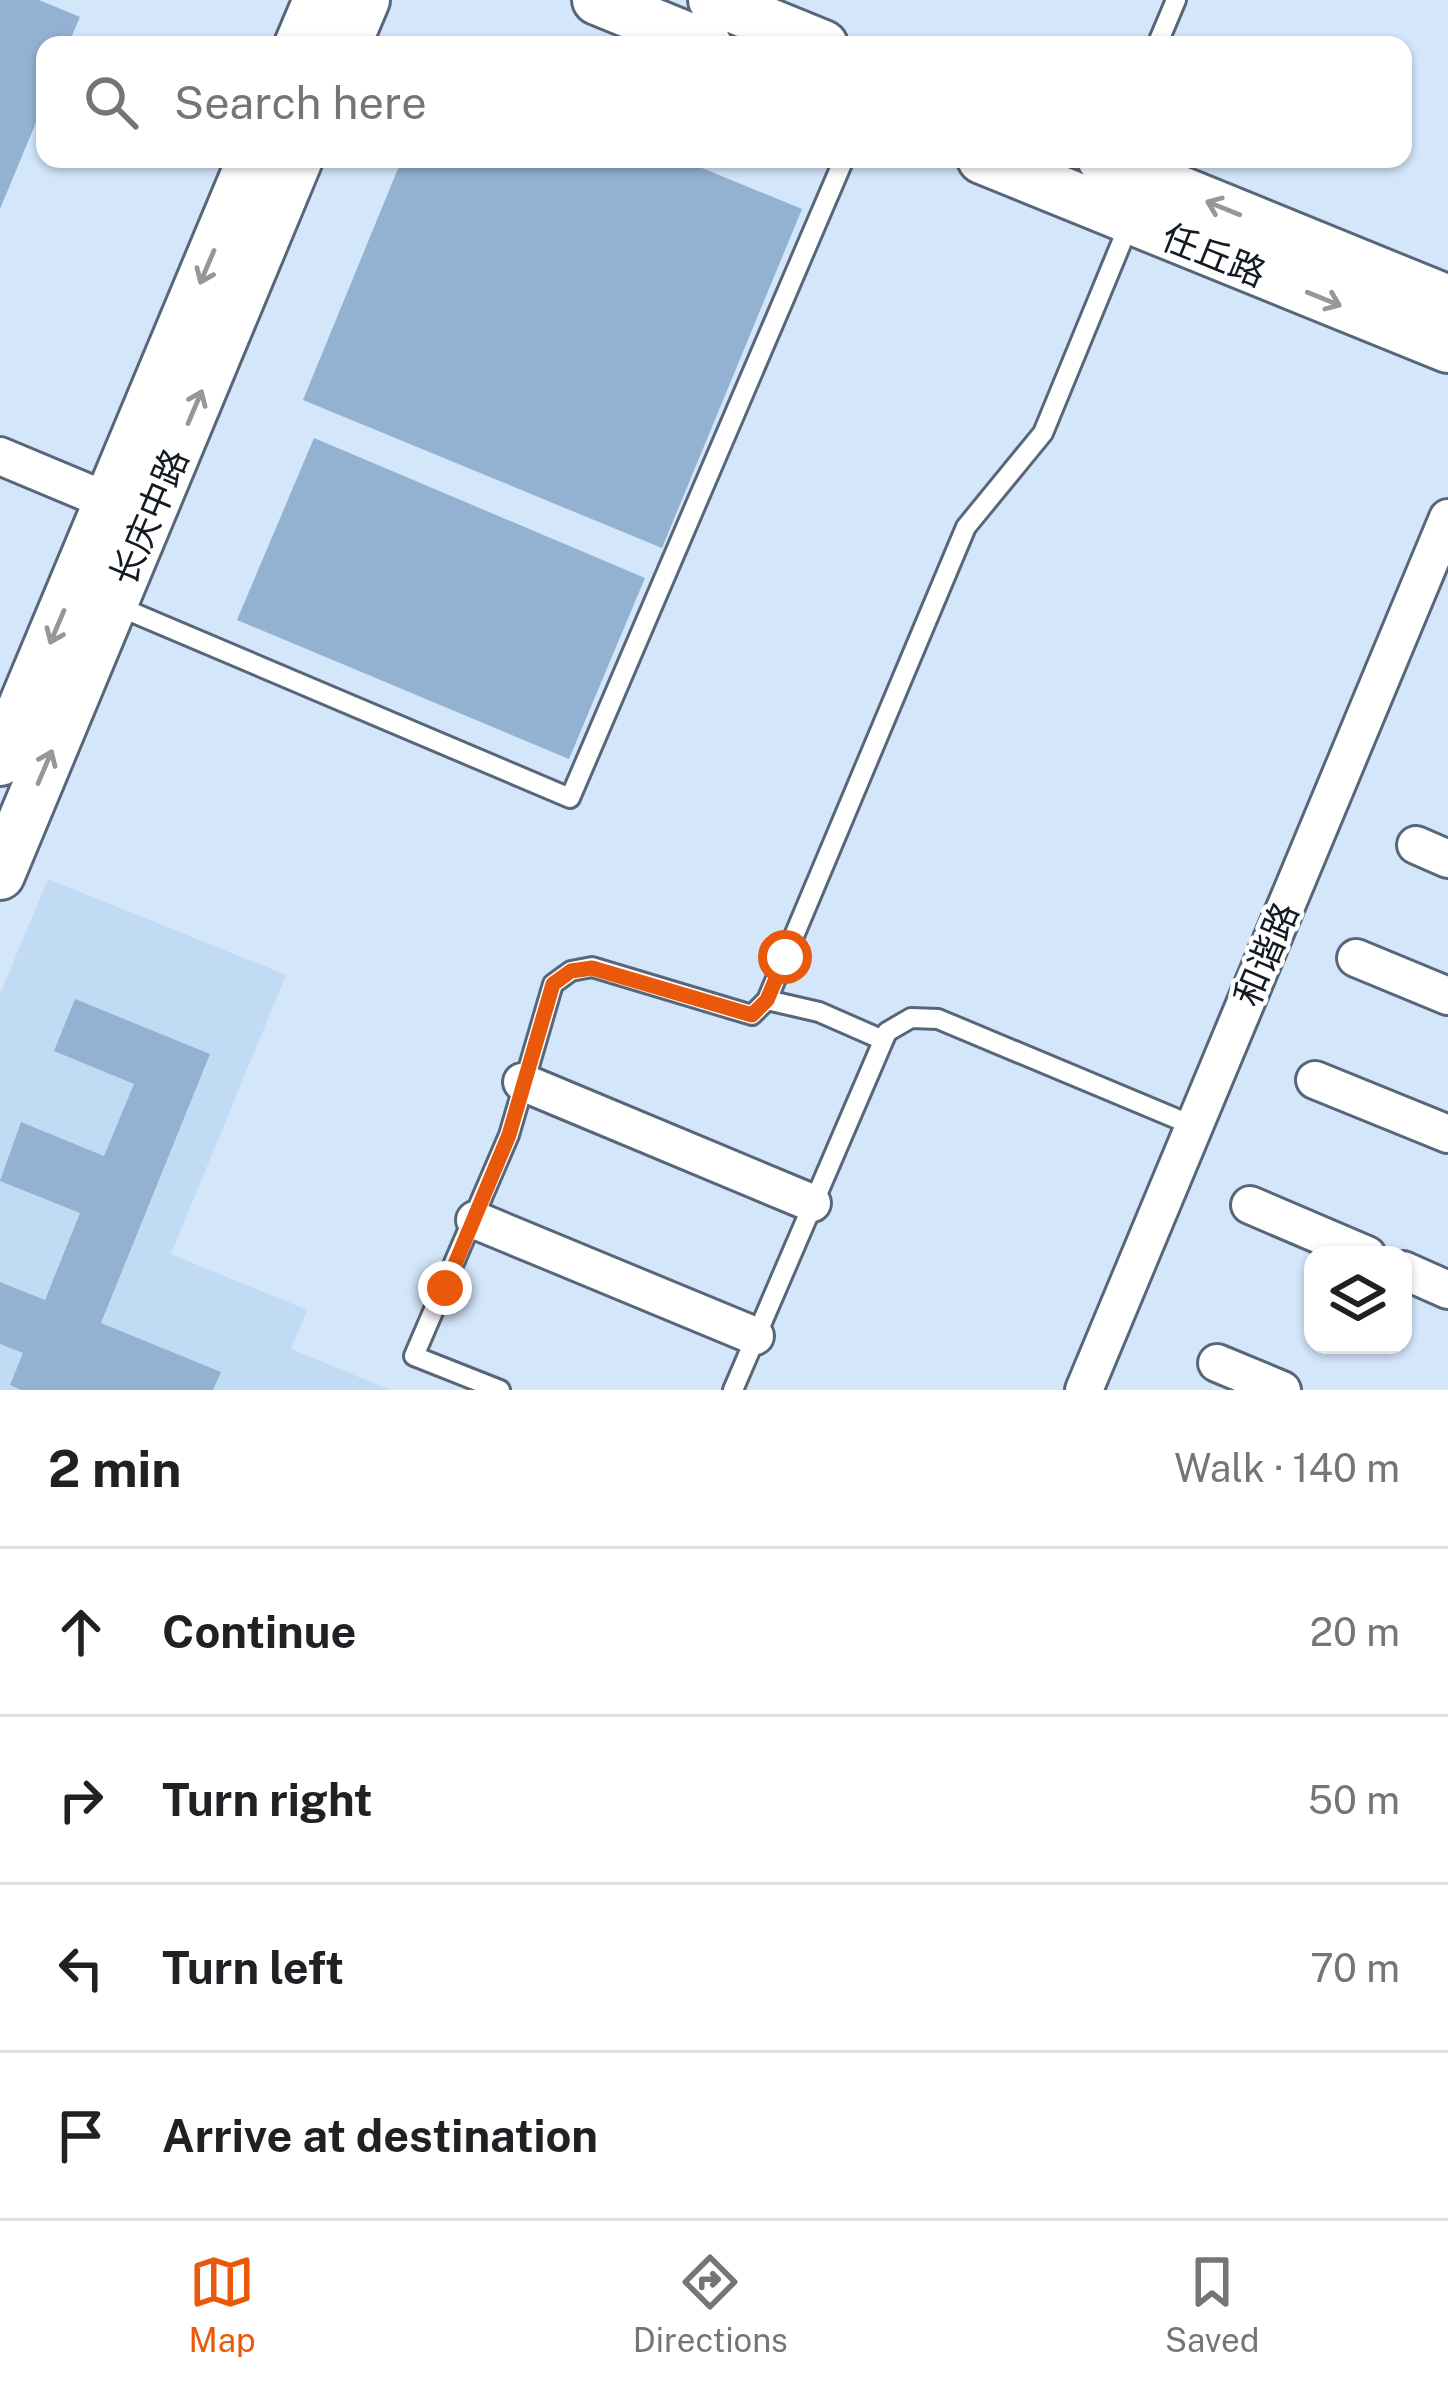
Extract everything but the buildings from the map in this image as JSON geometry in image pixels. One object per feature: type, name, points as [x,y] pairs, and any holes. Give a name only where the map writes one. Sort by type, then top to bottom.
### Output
[{"type":"main road","points":[[303,36],[318,0]]},
{"type":"main road","points":[[350,36],[365,0]]},
{"type":"main road","points":[[597,0],[685,36]]},
{"type":"main road","points":[[713,0],[801,36]]},
{"type":"main road","name":"长庆中路","points":[[2,754],[248,168]]},
{"type":"main road","name":"长庆中路","points":[[0,875],[294,168]]},
{"type":"main road","name":"任丘路","points":[[1003,168],[1448,348]]},
{"type":"main road","name":"任丘路","points":[[1126,168],[1448,300]]},
{"type":"street","points":[[0,456],[110,502]]},
{"type":"street","name":"和谐路","points":[[1084,1390],[1448,518]]},
{"type":"street","points":[[1356,958],[1448,996]]},
{"type":"street","points":[[1315,1080],[1448,1134]]},
{"type":"street","points":[[522,1082],[812,1203]]},
{"type":"street","points":[[1250,1205],[1346,1246]]},
{"type":"street","points":[[475,1220],[755,1336]]},
{"type":"street","points":[[1412,1274],[1448,1289]]},
{"type":"street","points":[[1217,1363],[1282,1390]]},
{"type":"lane","points":[[1161,36],[1176,0]]},
{"type":"lane","points":[[113,604],[570,798],[840,168]]},
{"type":"lane","points":[[500,1390],[414,1356],[509,1135],[553,984],[571,971],[592,968],[752,1015],[767,1000],[967,527],[1043,434],[1130,222]]},
{"type":"lane","points":[[767,1000],[819,1012],[883,1040]]},
{"type":"lane","points":[[733,1390],[883,1040],[887,1032],[911,1018],[938,1019],[1194,1126]]},
{"type":"shaded area","points":[[48,879],[286,975],[171,1254],[307,1310],[291,1349],[390,1390],[0,1390],[0,994]]},
{"type":"route","points":[[445,1288],[509,1135],[553,984],[571,971],[592,968],[752,1015],[767,1000],[785,957]]}]
